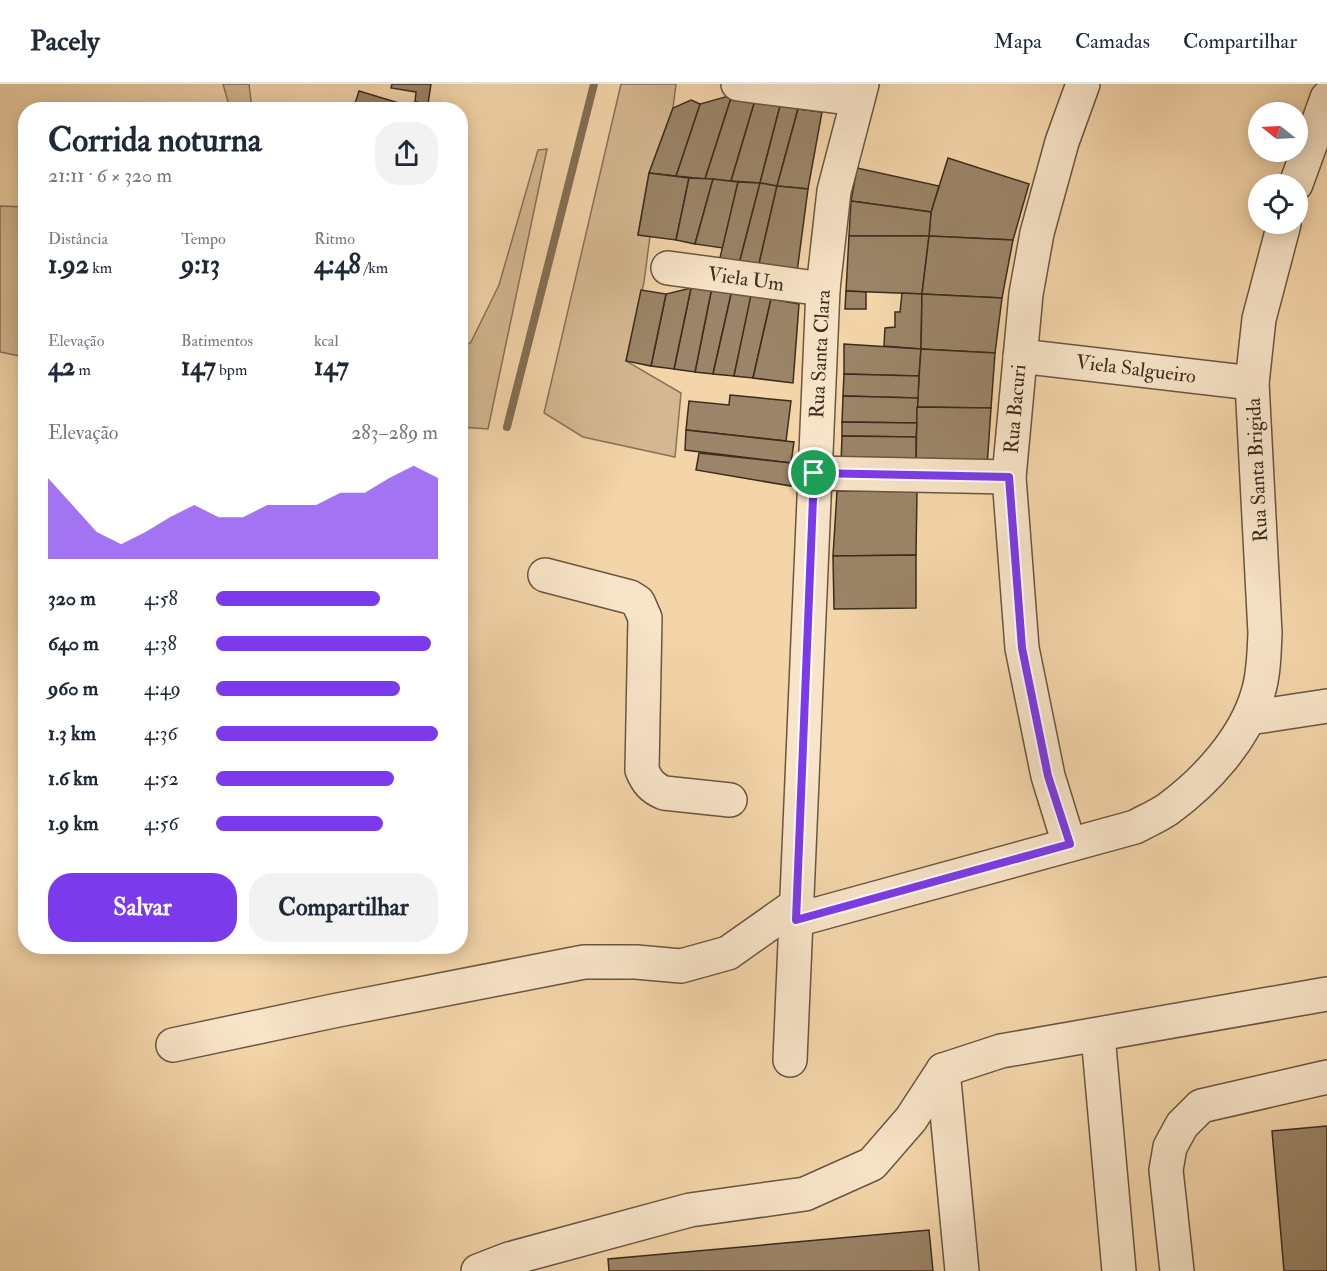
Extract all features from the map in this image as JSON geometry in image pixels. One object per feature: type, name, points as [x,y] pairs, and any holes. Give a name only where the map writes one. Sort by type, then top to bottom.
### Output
[{"type":"street","points":[[738,84],[859,92]]},
{"type":"street","name":"Rua Bacuri","points":[[1070,844],[1048,776],[1022,648],[1009,477],[1026,294],[1037,232],[1062,142],[1083,84]]},
{"type":"street","name":"Rua Santa Clara","points":[[790,1060],[823,289],[834,191],[859,92]]},
{"type":"street","points":[[1300,174],[1327,98]]},
{"type":"street","name":"Rua Santa Brigida","points":[[173,1045],[584,962],[636,962],[681,966],[728,953],[796,912],[1070,844],[1135,826],[1167,810],[1198,784],[1227,750],[1249,718],[1259,692],[1265,633],[1252,383],[1259,318],[1281,234]]},
{"type":"street","name":"Viela Um","points":[[668,268],[823,289]]},
{"type":"street","name":"Viela Salgueiro","points":[[1020,356],[1252,383]]},
{"type":"street","points":[[814,473],[1009,477]]},
{"type":"street","points":[[545,575],[630,597],[638,602],[645,618],[642,770],[644,776],[654,789],[664,793],[730,800]]},
{"type":"street","points":[[1249,718],[1327,706]]},
{"type":"street","points":[[478,1271],[509,1258],[690,1210],[805,1194],[872,1164],[911,1119],[943,1070],[1001,1052],[1327,994]]},
{"type":"street","points":[[1098,1035],[1119,1271]]},
{"type":"street","points":[[943,1070],[962,1271]]},
{"type":"street","points":[[1176,1271],[1166,1170],[1170,1147],[1182,1125],[1201,1106],[1327,1077]]},
{"type":"shaded area","points":[[223,84],[249,84],[251,102],[228,102]]},
{"type":"shaded area","points":[[621,84],[676,84],[673,108],[649,173],[638,234],[650,236],[644,282],[626,361],[681,393],[675,457],[583,437],[544,413]]},
{"type":"shaded area","points":[[547,149],[488,429],[468,428],[468,344],[499,285],[538,150]]},
{"type":"shaded area","points":[[0,206],[18,207],[18,356],[0,352]]},
{"type":"building","points":[[392,84],[431,84],[428,102],[415,102],[416,92],[391,88]]},
{"type":"building","points":[[359,91],[396,102],[356,102]]},
{"type":"building","points":[[732,95],[705,179],[676,176],[700,104]]},
{"type":"building","points":[[732,95],[756,97],[731,181],[705,179]]},
{"type":"building","points":[[756,97],[780,106],[760,183],[731,181]]},
{"type":"building","points":[[691,100],[700,104],[676,176],[649,173],[673,108]]},
{"type":"building","points":[[780,106],[798,109],[777,186],[760,183]]},
{"type":"building","points":[[798,109],[822,112],[808,189],[777,186]]},
{"type":"building","points":[[948,158],[1029,184],[1013,240],[929,236],[931,212]]},
{"type":"building","points":[[857,168],[939,186],[931,212],[851,201]]},
{"type":"building","points":[[649,173],[689,178],[676,240],[638,235]]},
{"type":"building","points":[[689,178],[713,179],[695,244],[676,240]]},
{"type":"building","points":[[713,179],[738,182],[723,248],[695,244]]},
{"type":"building","points":[[738,182],[760,183],[739,264],[719,262]]},
{"type":"building","points":[[760,183],[777,186],[758,268],[739,264]]},
{"type":"building","points":[[777,186],[808,189],[797,272],[758,268]]},
{"type":"building","points":[[851,201],[931,212],[929,236],[849,236]]},
{"type":"building","points":[[849,236],[929,236],[922,294],[846,291]]},
{"type":"building","points":[[929,236],[1013,240],[1002,298],[922,294]]},
{"type":"building","points":[[712,287],[732,290],[713,374],[695,372]]},
{"type":"building","points":[[712,287],[695,372],[674,369],[691,288]]},
{"type":"building","points":[[691,288],[674,369],[651,366],[666,294]]},
{"type":"building","points":[[641,290],[666,294],[651,366],[626,361]]},
{"type":"building","points":[[732,290],[752,294],[734,376],[713,374]]},
{"type":"building","points":[[752,290],[771,293],[753,378],[734,376]]},
{"type":"building","points":[[846,291],[866,292],[866,309],[845,309]]},
{"type":"building","points":[[902,293],[922,294],[921,349],[884,346],[885,328],[895,327],[895,312],[900,312]]},
{"type":"building","points":[[922,294],[1002,298],[995,353],[921,349]]},
{"type":"building","points":[[771,299],[799,304],[793,383],[753,378]]},
{"type":"building","points":[[844,344],[921,349],[919,376],[844,374]]},
{"type":"building","points":[[921,349],[995,353],[991,408],[917,407]]},
{"type":"building","points":[[844,374],[919,376],[918,398],[843,396]]},
{"type":"building","points":[[730,395],[791,401],[786,441],[686,430],[689,401],[729,405]]},
{"type":"building","points":[[843,396],[918,398],[917,423],[842,422]]},
{"type":"building","points":[[917,407],[991,408],[987,467],[916,466]]},
{"type":"building","points":[[842,422],[917,423],[916,437],[842,436]]},
{"type":"building","points":[[686,430],[794,442],[791,463],[685,450]]},
{"type":"building","points":[[842,436],[916,437],[916,466],[841,464]]},
{"type":"building","points":[[699,453],[791,463],[791,486],[696,470]]},
{"type":"building","points":[[837,491],[917,491],[916,555],[833,556]]},
{"type":"building","points":[[916,555],[916,608],[834,609],[833,556]]},
{"type":"building","points":[[1327,1126],[1327,1271],[1284,1271],[1272,1131]]},
{"type":"building","points":[[929,1230],[933,1271],[609,1271],[608,1259]]},
{"type":"waterway","points":[[507,427],[594,84]]},
{"type":"route","points":[[814,473],[1009,477],[1022,648],[1048,776],[1070,844],[796,920],[814,473]]}]
